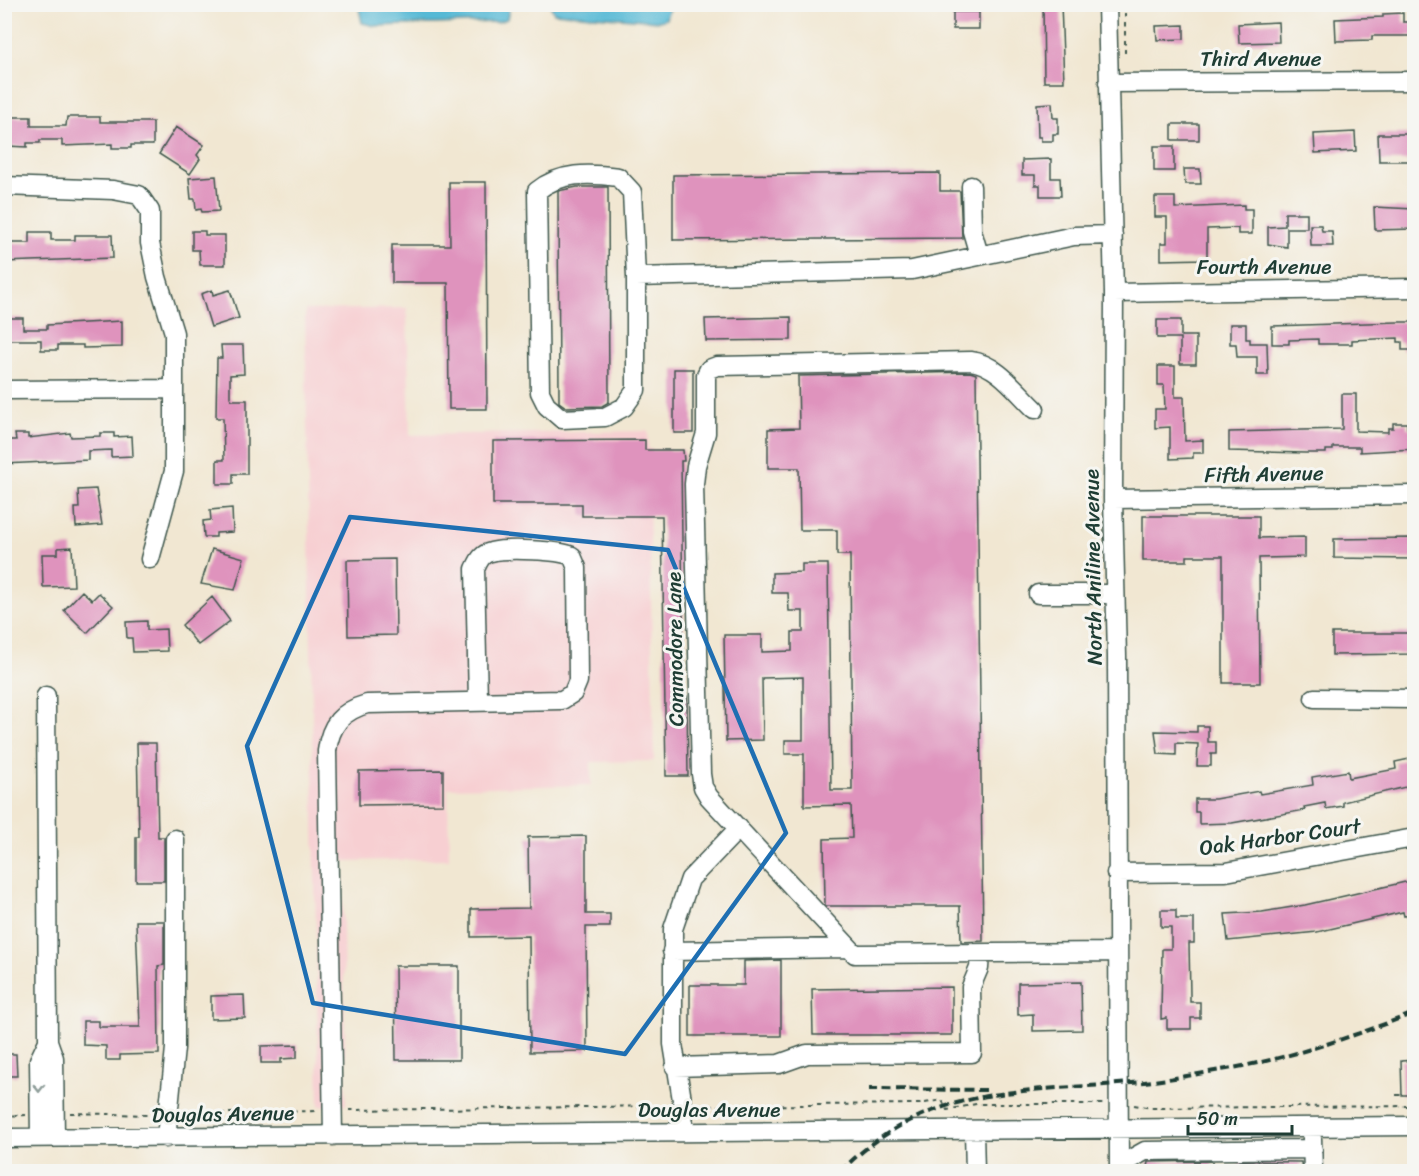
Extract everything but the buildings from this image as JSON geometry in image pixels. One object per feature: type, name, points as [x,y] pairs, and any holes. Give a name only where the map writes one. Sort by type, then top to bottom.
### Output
[{"type":"street","name":"North Aniline Avenue","points":[[1107,4],[1114,293],[1113,499],[1119,1161]]},
{"type":"street","name":"Third Avenue","points":[[1108,83],[1414,81]]},
{"type":"street","points":[[565,176],[618,177],[632,192],[636,277],[636,390],[624,407],[605,417],[562,419],[547,406],[540,392],[537,191],[547,182],[565,176]]},
{"type":"street","points":[[4,186],[113,190],[140,195],[150,211],[150,243],[156,277],[174,333],[172,389],[174,471],[150,558]]},
{"type":"street","points":[[971,186],[972,231],[979,255]]},
{"type":"street","points":[[636,277],[912,270],[1074,236],[1113,236]]},
{"type":"street","name":"Fourth Avenue","points":[[1114,293],[1414,288]]},
{"type":"street","name":"Commodore Lane","points":[[847,948],[709,797],[703,787],[694,483],[696,466],[706,433],[706,375],[709,369],[717,366],[983,362],[1035,409]]},
{"type":"street","points":[[4,390],[172,389]]},
{"type":"street","name":"Fifth Avenue","points":[[1113,499],[1414,495]]},
{"type":"street","points":[[333,1136],[327,751],[331,733],[340,717],[356,707],[367,704],[562,700],[573,693],[578,681],[577,568],[572,556],[561,551],[490,552],[480,558],[475,569],[478,701]]},
{"type":"street","points":[[1038,594],[1115,594]]},
{"type":"street","points":[[46,696],[48,1041],[54,1058],[47,1113],[47,1137]]},
{"type":"street","points":[[1314,698],[1414,699]]},
{"type":"street","points":[[684,1132],[683,1106],[675,1067],[672,951],[678,911],[690,879],[739,828]]},
{"type":"street","name":"Oak Harbor Court","points":[[1116,873],[1227,872],[1414,838]]},
{"type":"street","points":[[166,1138],[175,1048],[175,839]]},
{"type":"street","points":[[672,951],[847,948],[855,954],[866,955],[1117,952]]},
{"type":"street","points":[[675,1067],[779,1064],[807,1054],[972,1053],[971,987],[979,968],[980,954]]},
{"type":"street","name":"Douglas Avenue","points":[[4,1138],[1414,1126]]},
{"type":"street","points":[[1312,1127],[1313,1172]]},
{"type":"street","points":[[974,1131],[975,1172]]},
{"type":"street","points":[[1119,1161],[1129,1160],[1145,1151],[1312,1149]]},
{"type":"path","points":[[1396,1095],[1402,1095]]},
{"type":"path","points":[[694,1106],[920,1104],[942,1100],[946,1110],[976,1104],[1106,1104]]},
{"type":"path","points":[[1131,1104],[1151,1108],[1414,1106]]},
{"type":"path","points":[[4,1116],[47,1113],[167,1114],[671,1106]]},
{"type":"highlighted area","points":[[350,517],[668,550],[786,833],[625,1054],[313,1003],[247,746]]},
{"type":"shaded area","points":[[407,308],[410,435],[648,431],[654,761],[591,762],[591,785],[448,788],[449,859],[342,861],[346,1105],[319,1106],[305,310]]},
{"type":"water","points":[[358,4],[510,4],[507,19],[498,22],[375,26],[362,23]]},
{"type":"water","points":[[550,5],[670,5],[666,19],[659,21],[554,13]]},
{"type":"railway","points":[[840,1172],[873,1144],[906,1123],[940,1108],[976,1098],[1051,1088],[1156,1081],[1251,1064],[1322,1045],[1414,1013]]},
{"type":"railway","points":[[869,1089],[988,1090]]}]
